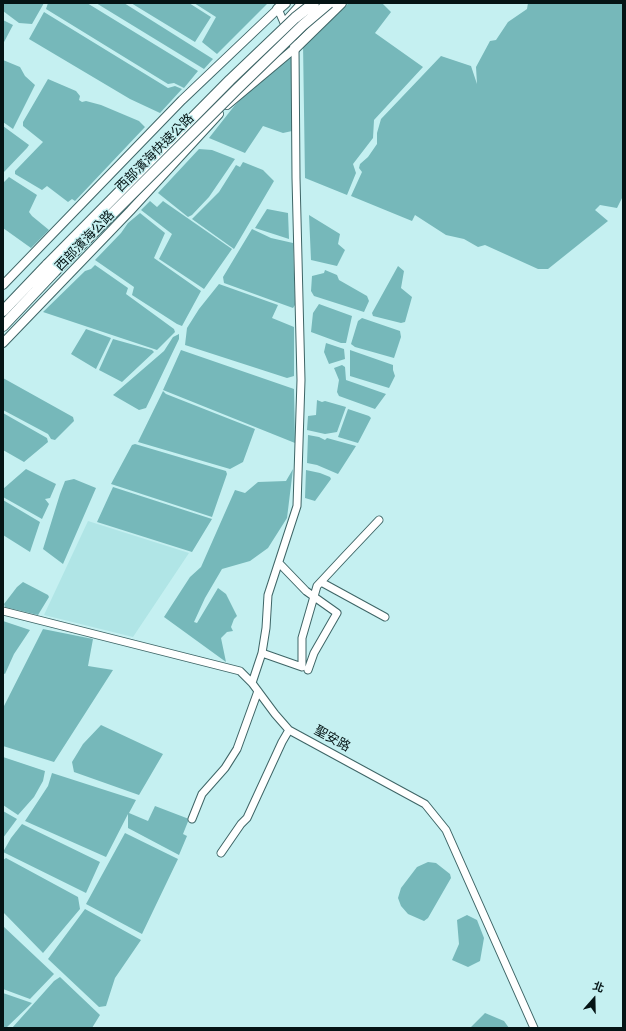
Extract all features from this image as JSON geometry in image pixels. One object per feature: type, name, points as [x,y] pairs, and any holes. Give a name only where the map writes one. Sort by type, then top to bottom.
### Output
[{"type":"highway","name":"西部濱海快速公路","points":[[3,326],[52,268],[230,80],[314,3]]},
{"type":"highway","name":"西部濱海快速公路","points":[[3,311],[52,268],[237,88],[303,25],[329,3]]},
{"type":"highway","points":[[295,48],[341,3]]},
{"type":"main road","name":"西部濱海公路","points":[[3,343],[130,211],[227,105],[284,24],[302,3]]},
{"type":"main road","points":[[3,285],[182,100],[282,5]]},
{"type":"main road","points":[[227,105],[295,48]]},
{"type":"street","points":[[252,683],[262,653],[266,628],[268,595],[298,506],[301,380],[296,178],[295,48],[284,24],[282,5]]},
{"type":"street","points":[[262,653],[302,667],[302,638],[318,586],[379,520]]},
{"type":"street","points":[[279,563],[314,598],[337,613],[314,653],[308,670]]},
{"type":"street","points":[[321,582],[385,617]]},
{"type":"street","name":"聖安路","points":[[3,612],[240,671],[252,683],[289,730],[425,804],[446,830],[534,1028]]},
{"type":"street","points":[[192,819],[202,794],[225,768],[237,749],[258,692]]},
{"type":"street","points":[[221,853],[241,824],[247,818],[289,730]]},
{"type":"shaded area","points":[[3,3],[44,3],[32,24],[19,23],[3,11]]},
{"type":"shaded area","points":[[48,3],[87,3],[198,71],[184,88],[174,83],[168,84],[46,9]]},
{"type":"shaded area","points":[[96,3],[124,3],[213,59],[204,69]]},
{"type":"shaded area","points":[[131,3],[189,3],[211,17],[195,42]]},
{"type":"shaded area","points":[[194,3],[268,3],[217,54],[202,42],[216,17]]},
{"type":"shaded area","points":[[349,3],[382,3],[391,12],[375,33],[423,67],[374,120],[373,138],[353,164],[356,173],[347,195],[305,178],[303,43]]},
{"type":"shaded area","points":[[528,3],[623,3],[623,196],[617,208],[600,205],[595,210],[608,221],[548,269],[538,269],[485,245],[478,247],[464,239],[446,235],[415,215],[412,221],[351,196],[362,172],[359,168],[360,164],[368,157],[377,144],[377,133],[381,119],[441,56],[471,66],[477,84],[476,67],[490,41],[496,40],[508,22],[527,9]]},
{"type":"shaded area","points":[[44,12],[168,88],[175,86],[182,89],[160,113],[130,99],[29,39]]},
{"type":"shaded area","points":[[3,20],[13,25],[3,44]]},
{"type":"shaded area","points":[[292,52],[292,131],[283,133],[263,126],[245,153],[209,138],[235,105]]},
{"type":"shaded area","points":[[3,60],[20,67],[25,76],[35,85],[13,129],[3,122]]},
{"type":"shaded area","points":[[48,79],[76,91],[80,96],[79,100],[82,102],[86,101],[101,105],[139,121],[145,127],[75,201],[72,199],[68,202],[47,186],[42,190],[15,174],[15,171],[43,142],[23,126],[23,122]]},
{"type":"shaded area","points":[[3,126],[29,145],[3,173]]},
{"type":"shaded area","points":[[199,149],[212,150],[235,159],[209,197],[192,215],[188,217],[158,193]]},
{"type":"shaded area","points":[[243,162],[263,170],[274,181],[234,249],[192,219],[219,192],[236,165],[240,167]]},
{"type":"shaded area","points":[[9,177],[37,195],[29,212],[49,230],[31,248],[3,228],[3,183]]},
{"type":"shaded area","points":[[150,201],[157,207],[163,201],[232,249],[204,289],[159,259],[172,234],[141,210]]},
{"type":"shaded area","points":[[267,209],[288,213],[289,239],[255,228]]},
{"type":"shaded area","points":[[140,213],[165,233],[154,258],[201,291],[182,326],[132,295],[134,287],[95,260],[121,233],[128,223]]},
{"type":"shaded area","points":[[309,215],[340,234],[338,244],[345,250],[337,266],[311,260]]},
{"type":"shaded area","points":[[252,229],[271,238],[293,243],[295,305],[293,308],[224,283],[223,277]]},
{"type":"shaded area","points":[[95,265],[128,288],[126,294],[174,329],[175,332],[157,350],[43,312],[85,271],[91,269]]},
{"type":"shaded area","points":[[398,266],[404,271],[401,288],[412,297],[405,322],[401,323],[373,316],[372,313]]},
{"type":"shaded area","points":[[325,270],[337,275],[339,280],[367,296],[369,301],[364,312],[314,296],[311,291],[312,276],[324,273]]},
{"type":"shaded area","points":[[219,284],[278,305],[272,318],[294,327],[294,376],[287,378],[185,345],[187,328],[199,309]]},
{"type":"shaded area","points":[[319,304],[352,316],[346,343],[341,343],[311,332],[313,313]]},
{"type":"shaded area","points":[[362,318],[400,331],[401,337],[394,358],[355,347],[351,344],[358,321]]},
{"type":"shaded area","points":[[86,329],[111,338],[96,369],[71,354]]},
{"type":"shaded area","points":[[179,334],[179,339],[146,408],[139,410],[113,395],[164,351],[173,337]]},
{"type":"shaded area","points":[[113,339],[152,350],[154,352],[122,382],[99,370]]},
{"type":"shaded area","points":[[326,343],[344,349],[345,359],[329,364],[324,352]]},
{"type":"shaded area","points":[[181,350],[294,389],[295,443],[163,390]]},
{"type":"shaded area","points":[[350,350],[393,365],[395,376],[389,388],[350,376]]},
{"type":"shaded area","points":[[342,365],[345,367],[346,380],[386,394],[375,409],[339,396],[337,392],[339,380],[334,368]]},
{"type":"shaded area","points":[[3,378],[73,417],[74,421],[55,440],[51,439],[48,434],[3,410]]},
{"type":"shaded area","points":[[163,391],[166,394],[255,429],[243,462],[230,469],[138,442]]},
{"type":"shaded area","points":[[317,400],[346,407],[337,432],[325,434],[307,430],[308,416],[316,415]]},
{"type":"shaded area","points":[[348,409],[371,418],[358,443],[338,437]]},
{"type":"shaded area","points":[[3,413],[47,438],[48,442],[24,462],[3,450]]},
{"type":"shaded area","points":[[308,435],[325,440],[327,438],[356,446],[338,474],[317,465],[307,463]]},
{"type":"shaded area","points":[[135,444],[226,471],[227,474],[212,517],[111,484],[132,445]]},
{"type":"shaded area","points":[[26,469],[56,484],[50,498],[45,499],[49,504],[42,519],[3,497],[3,489]]},
{"type":"shaded area","points":[[293,469],[287,518],[268,548],[250,561],[222,569],[205,598],[194,622],[197,623],[218,588],[226,594],[237,616],[231,627],[233,631],[227,632],[221,638],[226,662],[164,617],[190,577],[201,567],[235,490],[245,493],[258,482],[286,481]]},
{"type":"shaded area","points":[[306,470],[320,473],[330,477],[331,479],[315,501],[305,498]]},
{"type":"shaded area","points":[[74,479],[96,488],[63,564],[43,549],[65,481]]},
{"type":"shaded area","points":[[113,487],[212,519],[192,552],[97,522]]},
{"type":"shaded area","points":[[3,500],[40,522],[30,552],[3,535]]},
{"type":"shaded area","points":[[88,521],[189,553],[133,637],[44,615]]},
{"type":"shaded area","points":[[23,582],[48,595],[49,597],[38,615],[5,607],[4,604],[17,587]]},
{"type":"shaded area","points":[[3,621],[30,630],[14,654],[5,674],[3,673]]},
{"type":"shaded area","points":[[43,629],[93,639],[88,666],[113,670],[54,762],[3,746],[3,708]]},
{"type":"shaded area","points":[[101,725],[163,754],[139,795],[74,772],[72,762],[83,744]]},
{"type":"shaded area","points":[[3,757],[45,771],[43,781],[34,797],[18,815],[3,805]]},
{"type":"shaded area","points":[[52,773],[136,800],[129,813],[148,821],[155,806],[189,819],[183,834],[187,836],[179,855],[128,828],[128,814],[106,857],[25,821],[48,786]]},
{"type":"shaded area","points":[[3,811],[17,819],[3,838]]},
{"type":"shaded area","points":[[22,824],[100,862],[86,893],[3,852],[11,838]]},
{"type":"shaded area","points":[[125,833],[178,859],[142,934],[86,904]]},
{"type":"shaded area","points":[[6,858],[78,897],[80,909],[43,953],[3,912],[3,860]]},
{"type":"shaded area","points":[[428,862],[436,863],[450,874],[451,878],[428,918],[424,921],[408,914],[401,906],[398,898],[401,888],[417,867]]},
{"type":"shaded area","points":[[85,909],[141,940],[115,978],[106,1006],[99,1007],[48,959]]},
{"type":"shaded area","points":[[467,915],[477,920],[484,938],[480,961],[468,967],[452,960],[459,944],[457,920]]},
{"type":"shaded area","points":[[3,926],[54,974],[30,999],[3,989]]},
{"type":"shaded area","points":[[60,977],[100,1015],[92,1028],[12,1028],[54,981]]},
{"type":"shaded area","points":[[3,993],[32,1003],[6,1028],[3,1028]]},
{"type":"shaded area","points":[[485,1013],[504,1021],[509,1028],[470,1028]]}]
